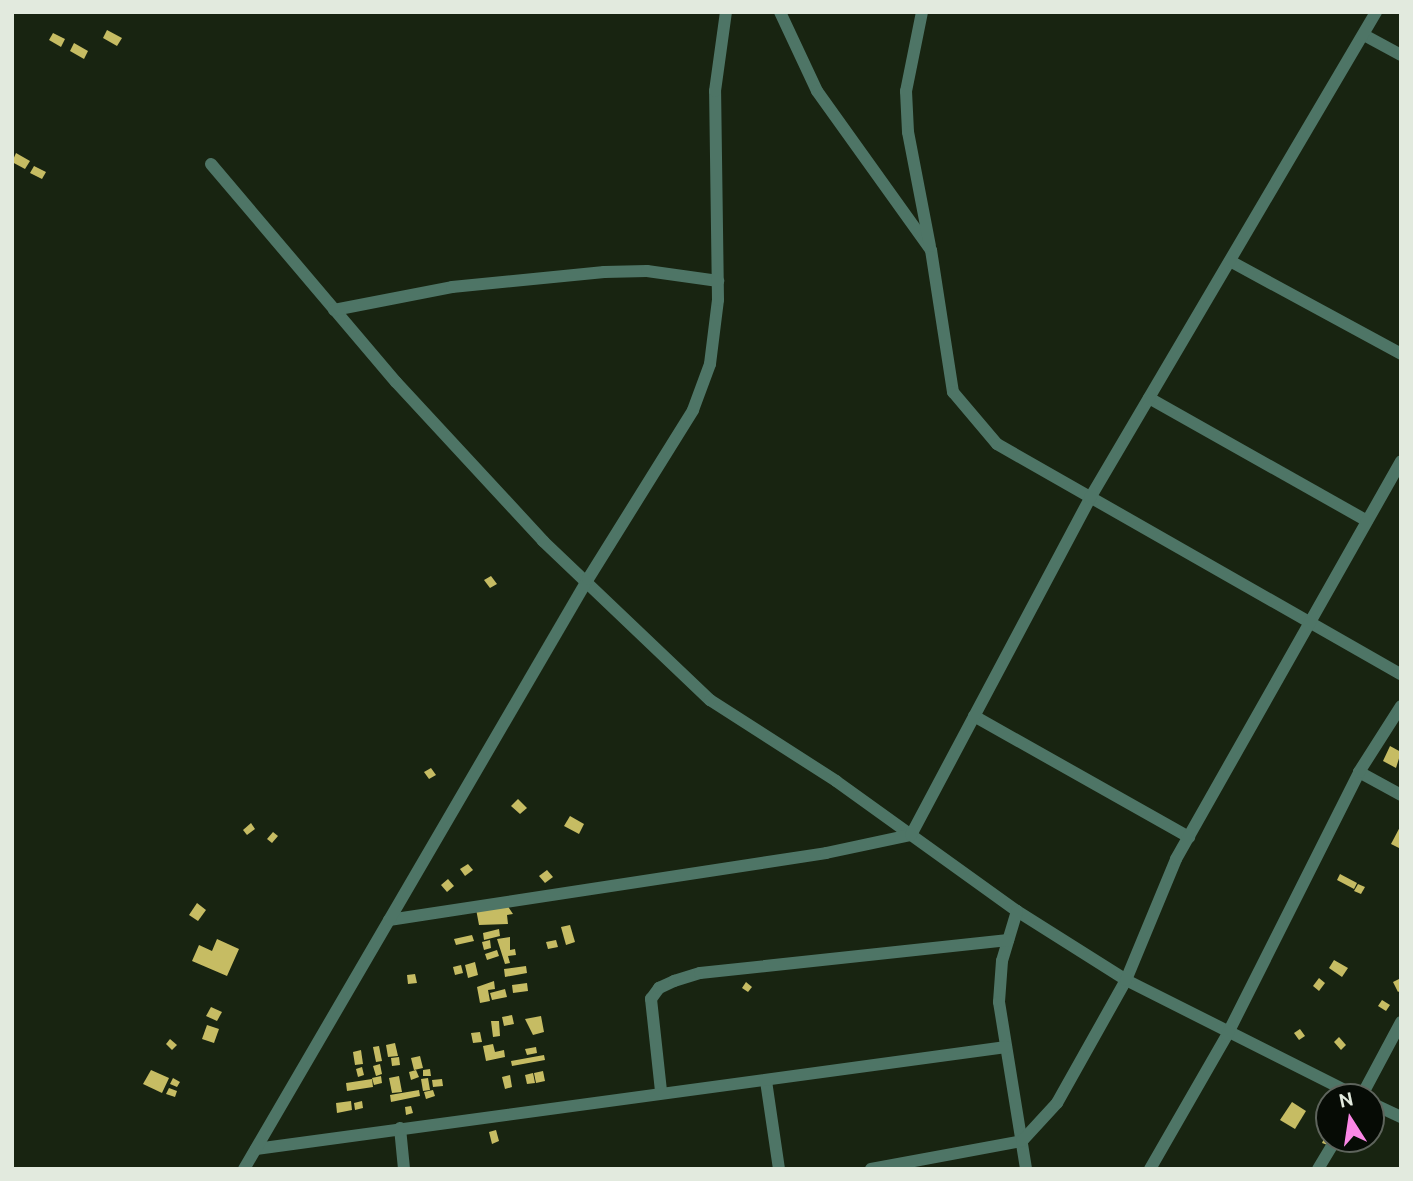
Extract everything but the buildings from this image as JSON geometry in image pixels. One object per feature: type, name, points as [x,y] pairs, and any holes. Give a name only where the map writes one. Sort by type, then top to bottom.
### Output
[{"type":"street","points":[[244,1169],[588,579],[694,410],[710,364],[718,281],[715,91],[726,12]]},
{"type":"street","points":[[780,12],[817,91],[931,250]]},
{"type":"street","points":[[922,12],[906,91],[908,132],[931,250],[953,391],[997,444],[1310,625],[1401,674]]},
{"type":"street","points":[[911,835],[1090,498],[1376,12]]},
{"type":"street","points":[[1364,35],[1401,55]]},
{"type":"street","points":[[211,164],[334,310],[543,541],[588,579],[672,668],[710,700],[796,753],[1017,911],[1126,980],[1227,1035],[1330,1083]]},
{"type":"street","points":[[1230,261],[1401,354]]},
{"type":"street","points":[[334,310],[452,287],[604,272],[647,271],[718,281]]},
{"type":"street","points":[[1149,398],[1367,522]]},
{"type":"street","points":[[871,1169],[1022,1141],[1057,1104],[1126,980],[1189,837],[1401,461]]},
{"type":"street","points":[[1150,1169],[1227,1035],[1359,772],[1401,706]]},
{"type":"street","points":[[974,716],[1189,837]]},
{"type":"street","points":[[1359,772],[1401,795]]},
{"type":"street","points":[[389,920],[826,853],[911,835]]},
{"type":"street","points":[[1017,911],[1008,940],[999,1002],[1026,1169]]},
{"type":"street","points":[[661,1091],[651,999],[659,988],[674,981],[700,973],[1008,940]]},
{"type":"street","points":[[1368,1083],[1401,1022]]},
{"type":"street","points":[[256,1149],[661,1091],[766,1081],[1006,1047]]},
{"type":"street","points":[[766,1081],[779,1169]]},
{"type":"street","points":[[1385,1109],[1401,1117]]},
{"type":"street","points":[[400,1128],[404,1169]]},
{"type":"street","points":[[1318,1169],[1328,1153]]}]
